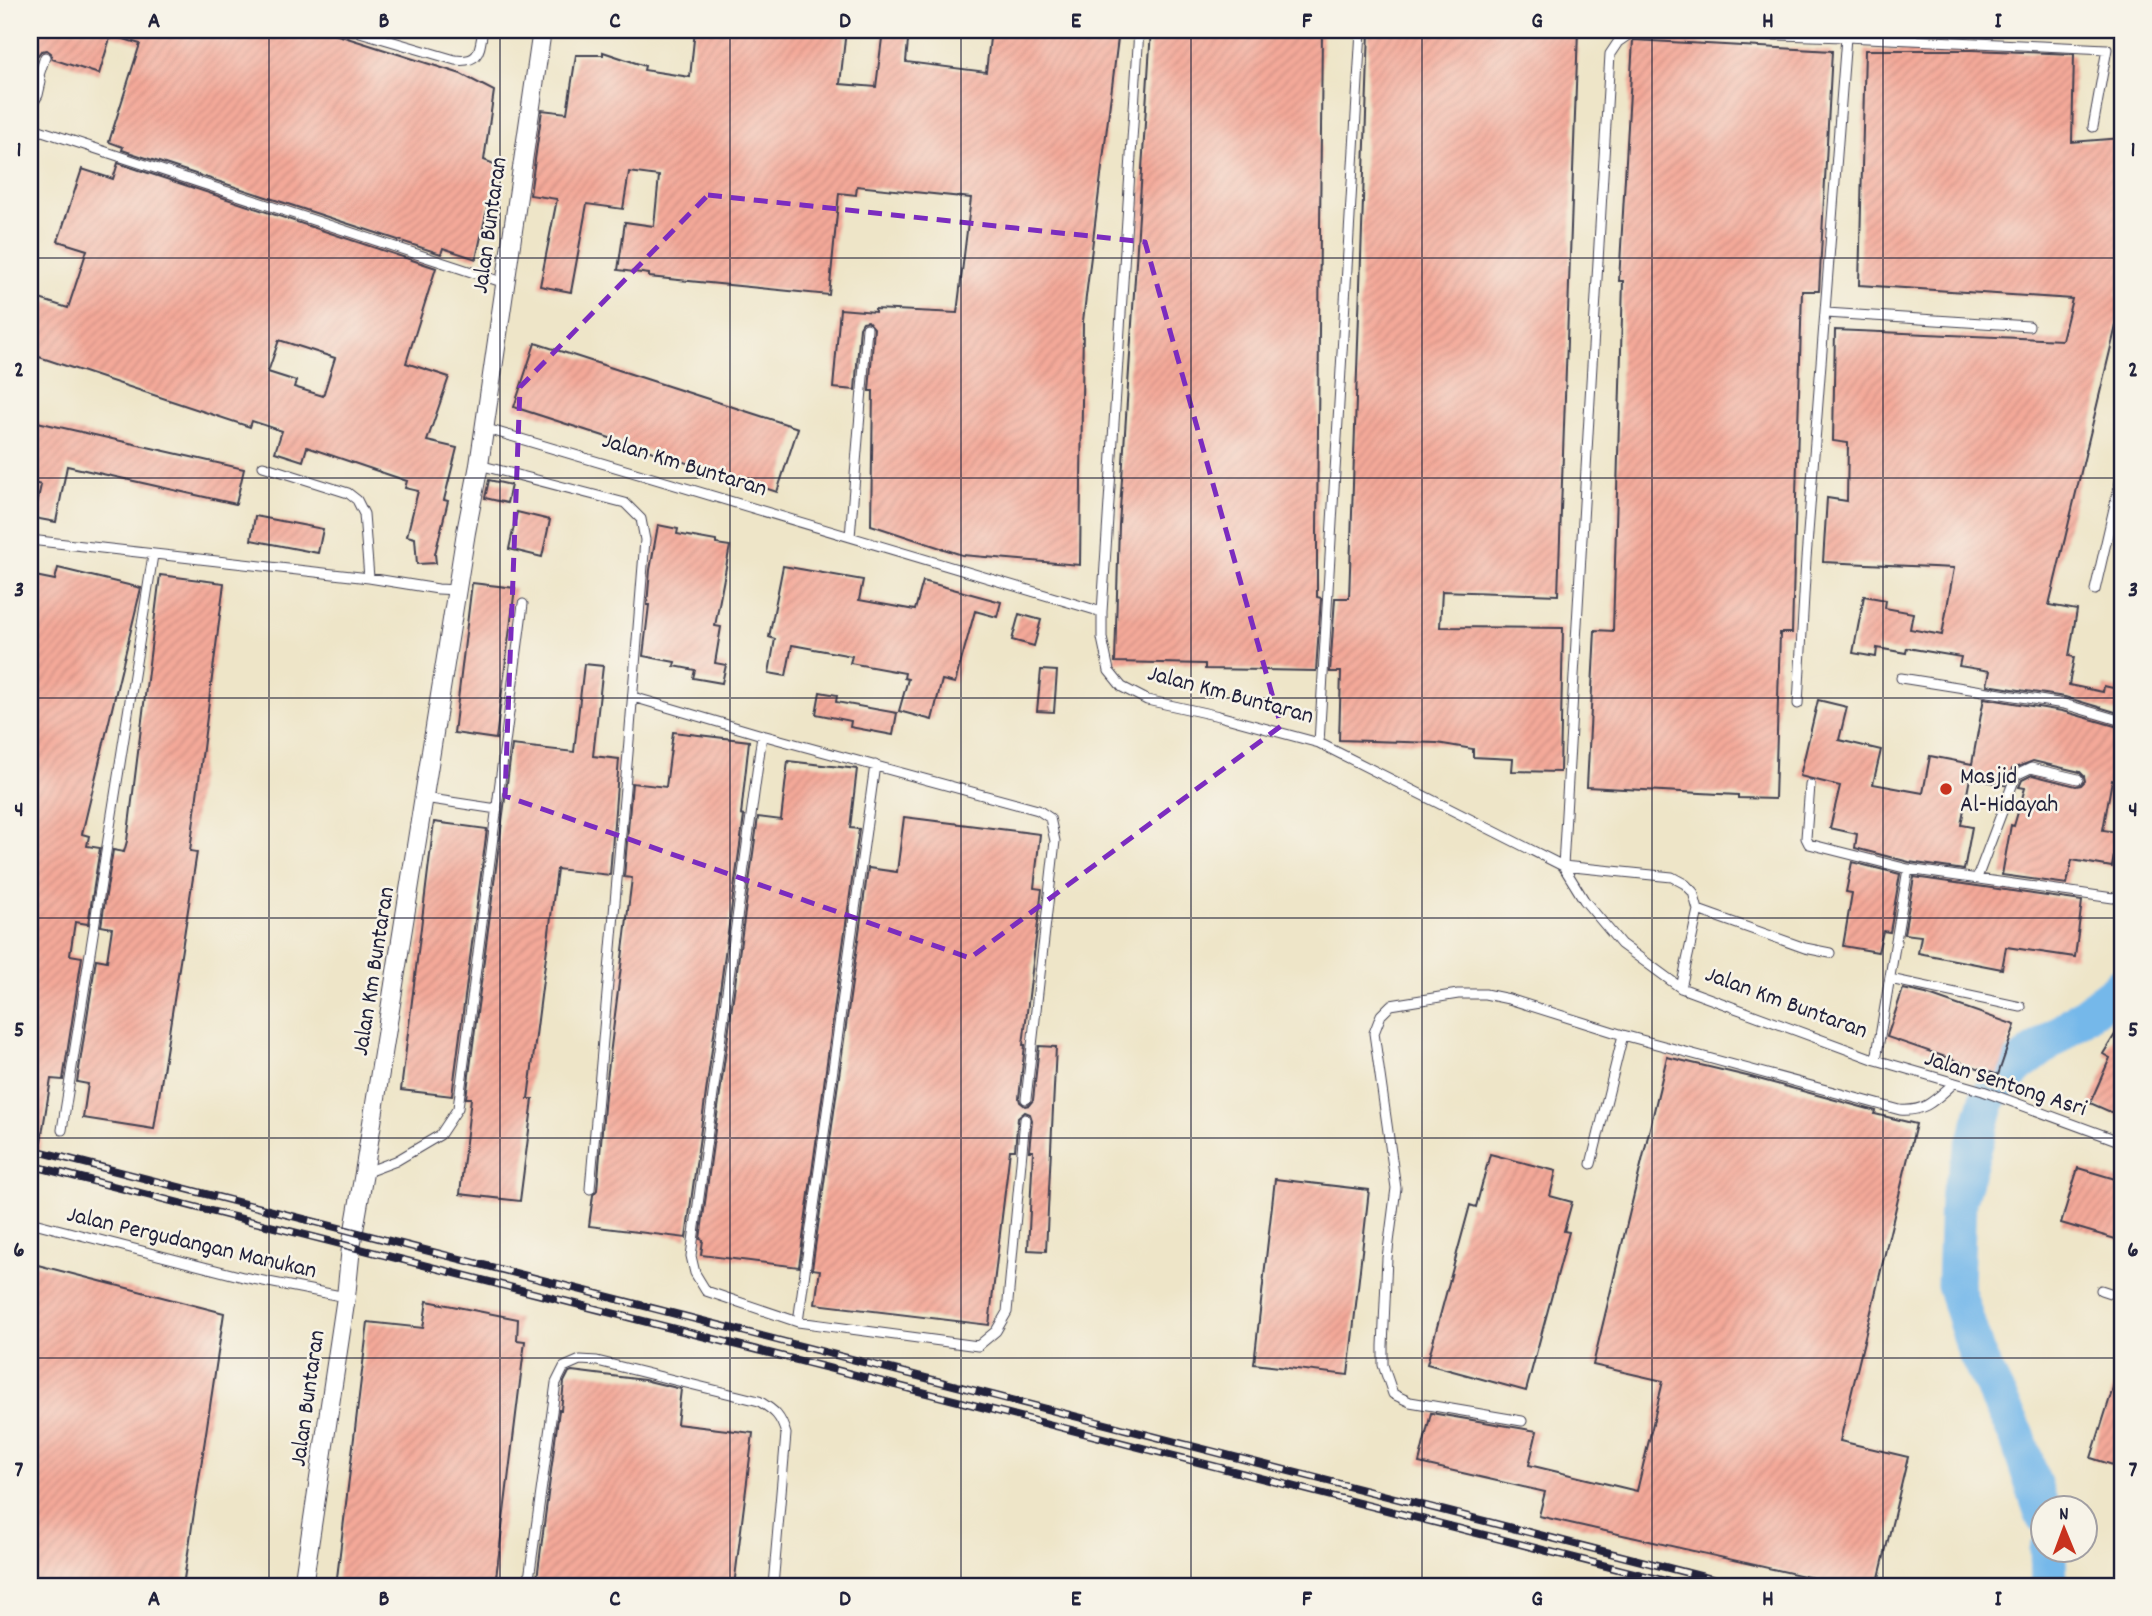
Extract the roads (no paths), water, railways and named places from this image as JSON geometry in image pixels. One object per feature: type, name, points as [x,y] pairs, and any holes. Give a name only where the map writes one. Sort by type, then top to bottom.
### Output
[{"type":"street","name":"Jalan Buntaran","points":[[484,428],[542,30]]},
{"type":"street","name":"Jalan Km Buntaran","points":[[355,1217],[484,428]]},
{"type":"street","name":"Jalan Buntaran","points":[[303,1586],[346,1297],[355,1217]]},
{"type":"lane","points":[[354,30],[465,61],[472,60],[479,53],[483,30]]},
{"type":"lane","points":[[1102,612],[1139,30]]},
{"type":"lane","points":[[1319,743],[1361,30]]},
{"type":"lane","points":[[1563,866],[1610,54],[1618,42],[1634,31],[2107,49],[2093,127]]},
{"type":"lane","points":[[1798,704],[1806,559],[1846,37]]},
{"type":"lane","points":[[31,102],[41,82],[34,74],[45,57]]},
{"type":"lane","points":[[30,127],[505,284]]},
{"type":"lane","points":[[1826,313],[2029,326]]},
{"type":"lane","points":[[850,537],[867,328]]},
{"type":"lane","name":"Jalan Km Buntaran","points":[[484,428],[1102,612],[1102,638],[1109,671],[1122,687],[1147,700],[1319,743],[1563,866],[1672,877],[1693,892],[1698,910],[1681,988]]},
{"type":"lane","points":[[479,464],[625,503],[641,519],[645,540],[590,1189]]},
{"type":"lane","points":[[263,466],[348,493],[357,500],[364,514],[369,578]]},
{"type":"lane","points":[[2095,590],[2122,474]]},
{"type":"lane","points":[[30,540],[458,590]]},
{"type":"lane","points":[[62,1130],[153,555]]},
{"type":"lane","points":[[364,1173],[396,1161],[440,1135],[458,1108],[523,604]]},
{"type":"lane","points":[[1902,678],[2064,704],[2122,721]]},
{"type":"lane","points":[[633,697],[1038,810],[1050,818],[1055,841],[1026,1099]]},
{"type":"lane","points":[[762,735],[691,1256],[695,1273],[706,1291],[798,1322],[978,1346],[996,1331],[1007,1312],[1025,1119]]},
{"type":"lane","points":[[798,1322],[875,765]]},
{"type":"lane","points":[[1977,878],[2016,775],[2031,768],[2078,779]]},
{"type":"lane","points":[[1810,785],[1806,838],[1814,847],[1908,869],[2113,898],[2122,894]]},
{"type":"lane","points":[[425,798],[497,809]]},
{"type":"lane","name":"Jalan Km Buntaran","points":[[1563,866],[1584,900],[1621,944],[1681,988],[1876,1060]]},
{"type":"lane","points":[[1876,1060],[1908,869]]},
{"type":"lane","points":[[1698,910],[1830,953]]},
{"type":"lane","points":[[1890,979],[2021,1007]]},
{"type":"lane","points":[[1522,1421],[1410,1402],[1393,1394],[1383,1365],[1387,1258],[1396,1188],[1374,1032],[1381,1015],[1391,1005],[1458,993],[1485,994],[1623,1035],[1900,1110],[1916,1111],[1953,1084]]},
{"type":"lane","points":[[1591,1164],[1623,1035]]},
{"type":"lane","name":"Jalan Sentong Asri","points":[[1876,1060],[1983,1091],[2122,1142]]},
{"type":"lane","name":"Jalan Pergudangan Manukan","points":[[30,1223],[243,1277],[346,1297]]},
{"type":"lane","points":[[2101,1290],[2122,1297]]},
{"type":"lane","points":[[528,1586],[556,1383],[564,1367],[580,1360],[597,1361],[760,1401],[774,1411],[783,1422],[786,1434],[773,1586]]},
{"type":"waterway","points":[[2036,1494],[2017,1436],[1976,1353],[1955,1285],[1958,1200],[1989,1096],[2019,1065],[2122,984]]},
{"type":"waterway","points":[[2048,1564],[2049,1586]]},
{"type":"railway","points":[[30,1149],[1739,1586]]},
{"type":"railway","points":[[30,1165],[1685,1586]]},
{"type":"place","name":"Masjid Al-Hidayah","points":[[1946,789]]}]
